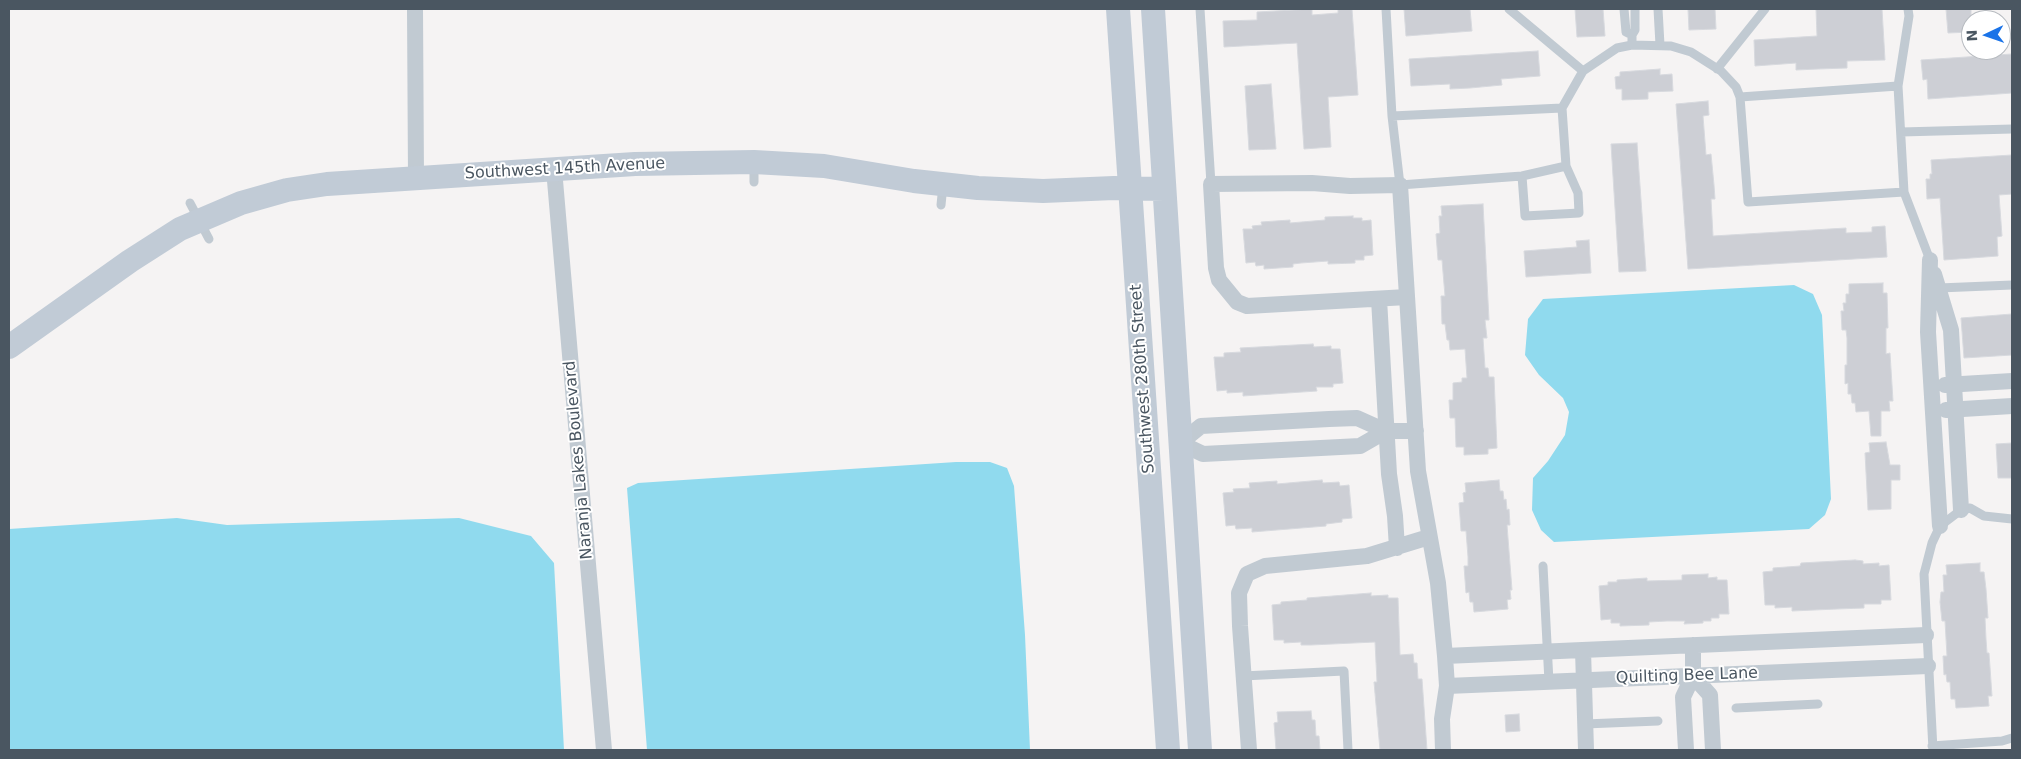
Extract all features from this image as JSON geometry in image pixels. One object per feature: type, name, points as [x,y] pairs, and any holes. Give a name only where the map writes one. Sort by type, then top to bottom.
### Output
[{"type":"street","points":[[415,9],[416,178]]},
{"type":"street","name":"Southwest 280th Street","points":[[1118,9],[1168,750]]},
{"type":"street","name":"Southwest 280th Street","points":[[1153,9],[1200,750]]},
{"type":"street","name":"Southwest 145th Avenue","points":[[9,347],[150,247],[199,221],[242,203],[287,190],[328,184],[650,164],[754,172],[824,166],[942,194],[996,189],[1043,191],[1130,188],[1164,189]]},
{"type":"street","name":"Naranja Lakes Boulevard","points":[[554,169],[604,750]]},
{"type":"street","points":[[1407,297],[1247,306],[1238,302],[1219,280],[1216,268],[1212,184],[1312,183],[1350,186],[1400,185],[1418,471],[1438,582],[1446,656],[1447,686],[1442,719],[1443,750]]},
{"type":"street","points":[[1930,260],[1951,330],[1961,510]]},
{"type":"street","points":[[1930,260],[1928,332],[1933,386],[1940,526]]},
{"type":"street","points":[[1379,299],[1388,474],[1395,516],[1397,548]]},
{"type":"street","points":[[1933,386],[2012,381]]},
{"type":"street","points":[[1934,410],[2012,406]]},
{"type":"street","points":[[1180,443],[1201,426],[1357,418],[1386,431],[1416,431]]},
{"type":"street","points":[[1148,442],[1180,443],[1203,454],[1360,446],[1386,431]]},
{"type":"street","points":[[1249,750],[1239,593],[1247,574],[1265,566],[1367,556],[1429,538]]},
{"type":"street","name":"Quilting Bee Lane","points":[[1446,656],[1926,635]]},
{"type":"street","points":[[1686,750],[1683,697],[1694,676],[1693,645]]},
{"type":"street","points":[[1583,650],[1586,750]]},
{"type":"street","name":"Quilting Bee Lane","points":[[1447,686],[1928,666]]},
{"type":"street","points":[[1694,676],[1710,695],[1713,750]]},
{"type":"lane","points":[[1200,9],[1212,184]]},
{"type":"lane","points":[[1386,9],[1392,116],[1400,185],[1522,176],[1566,166]]},
{"type":"lane","points":[[1509,9],[1583,71]]},
{"type":"lane","points":[[1624,9],[1626,32],[1632,35]]},
{"type":"lane","points":[[1632,45],[1632,35],[1636,30],[1635,9]]},
{"type":"lane","points":[[1658,9],[1660,45]]},
{"type":"lane","points":[[1717,69],[1765,9]]},
{"type":"lane","points":[[1908,9],[1909,16],[1898,86],[1904,192],[1930,260]]},
{"type":"lane","points":[[1522,176],[1525,216],[1579,214],[1578,193],[1566,166],[1562,108],[1583,71],[1617,48],[1632,45],[1660,45],[1691,52],[1717,69],[1736,87],[1740,97],[1748,202],[1904,192]]},
{"type":"lane","points":[[1740,97],[1898,86]]},
{"type":"lane","points":[[1392,116],[1562,108]]},
{"type":"lane","points":[[1901,132],[2012,129]]},
{"type":"lane","points":[[1938,288],[2012,284]]},
{"type":"lane","points":[[2012,519],[1984,516],[1970,508],[1961,510],[1940,526],[1932,543],[1924,574],[1932,748],[2002,741],[2012,738]]},
{"type":"lane","points":[[1543,566],[1549,682]]},
{"type":"lane","points":[[1244,676],[1344,671],[1348,750]]},
{"type":"lane","points":[[1736,708],[1818,704]]},
{"type":"lane","points":[[1585,724],[1658,721]]},
{"type":"water","points":[[1794,285],[1813,294],[1822,315],[1831,499],[1825,515],[1809,529],[1554,542],[1541,530],[1532,510],[1533,478],[1548,461],[1565,435],[1569,412],[1563,398],[1539,375],[1525,355],[1528,319],[1543,299]]},
{"type":"water","points":[[956,462],[990,462],[1007,468],[1014,486],[1025,635],[1030,750],[647,750],[627,488],[638,483]]},
{"type":"water","points":[[177,518],[227,525],[459,518],[531,536],[554,563],[564,750],[9,750],[9,529]]},
{"type":"building","points":[[1312,9],[1312,15],[1338,13],[1338,9],[1352,9],[1358,95],[1328,97],[1331,147],[1304,149],[1297,43],[1224,47],[1223,21],[1257,20],[1257,12]]},
{"type":"building","points":[[1404,9],[1470,9],[1472,31],[1406,36]]},
{"type":"building","points":[[1575,9],[1603,9],[1605,36],[1577,37]]},
{"type":"building","points":[[1688,9],[1715,9],[1716,29],[1689,30]]},
{"type":"building","points":[[1816,9],[1882,9],[1885,60],[1847,61],[1847,68],[1796,70],[1796,63],[1755,66],[1754,40],[1817,36]]},
{"type":"building","points":[[1946,9],[1971,9],[1961,10],[1961,32],[1948,33]]},
{"type":"building","points":[[1538,51],[1540,76],[1501,79],[1502,85],[1470,88],[1450,89],[1450,84],[1411,86],[1409,59]]},
{"type":"building","points":[[2011,54],[2012,93],[1928,99],[1927,79],[1923,80],[1921,60],[1961,57],[1961,60],[2011,60]]},
{"type":"building","points":[[1660,69],[1660,75],[1672,74],[1673,91],[1648,92],[1648,99],[1622,100],[1622,89],[1616,89],[1615,77],[1620,76],[1620,72]]},
{"type":"building","points":[[1271,84],[1276,149],[1249,150],[1245,86]]},
{"type":"building","points":[[1708,101],[1709,115],[1703,116],[1706,155],[1711,154],[1714,185],[1715,199],[1711,199],[1713,236],[1846,228],[1846,233],[1872,232],[1872,227],[1885,226],[1887,257],[1688,269],[1676,104]]},
{"type":"building","points":[[1637,143],[1646,271],[1619,272],[1611,144]]},
{"type":"building","points":[[2012,155],[2012,194],[1999,195],[2002,236],[1997,237],[1998,256],[1944,260],[1940,198],[1927,199],[1926,179],[1930,179],[1930,174],[1932,174],[1931,160]]},
{"type":"building","points":[[1483,204],[1489,320],[1485,320],[1487,338],[1483,338],[1485,368],[1488,368],[1489,377],[1494,377],[1497,448],[1488,449],[1488,454],[1464,455],[1464,447],[1456,447],[1455,418],[1450,418],[1449,400],[1453,400],[1453,383],[1462,382],[1462,378],[1467,378],[1465,349],[1450,350],[1445,324],[1442,324],[1441,296],[1445,296],[1442,260],[1438,260],[1436,234],[1440,233],[1439,216],[1442,216],[1441,206]]},
{"type":"building","points":[[1353,216],[1353,218],[1362,218],[1362,221],[1371,220],[1373,255],[1364,256],[1364,260],[1355,260],[1355,263],[1328,264],[1328,261],[1301,263],[1293,264],[1293,267],[1264,269],[1264,265],[1256,266],[1255,262],[1246,263],[1243,229],[1253,229],[1252,226],[1262,225],[1261,222],[1290,220],[1290,223],[1325,220],[1325,217]]},
{"type":"building","points":[[1589,240],[1591,273],[1526,277],[1524,251],[1577,247],[1576,241]]},
{"type":"building","points":[[1883,283],[1883,293],[1887,293],[1888,328],[1886,328],[1886,354],[1890,353],[1893,401],[1889,401],[1890,411],[1881,411],[1881,436],[1871,436],[1869,411],[1856,412],[1851,394],[1848,394],[1848,383],[1845,384],[1847,338],[1846,330],[1842,330],[1841,311],[1844,311],[1843,303],[1846,303],[1846,294],[1849,294],[1849,284]]},
{"type":"building","points":[[2012,314],[2012,355],[1964,358],[1961,318]]},
{"type":"building","points":[[1313,344],[1314,347],[1331,346],[1331,349],[1340,349],[1343,383],[1333,384],[1333,387],[1316,387],[1317,391],[1243,396],[1243,392],[1227,393],[1227,390],[1217,391],[1214,357],[1224,357],[1224,353],[1241,352],[1240,348]]},
{"type":"building","points":[[1886,442],[1890,465],[1900,465],[1900,480],[1891,480],[1891,509],[1868,510],[1865,453],[1870,452],[1869,443]]},
{"type":"building","points":[[2012,443],[2012,478],[1998,478],[1996,444]]},
{"type":"building","points":[[1322,480],[1323,483],[1339,482],[1340,486],[1349,485],[1352,518],[1342,519],[1342,522],[1326,524],[1326,526],[1252,532],[1252,528],[1236,529],[1235,525],[1226,526],[1223,493],[1234,492],[1233,489],[1250,488],[1249,483],[1277,481],[1277,484]]},
{"type":"building","points":[[1499,480],[1500,491],[1503,491],[1507,510],[1509,509],[1510,525],[1507,525],[1511,599],[1507,600],[1508,609],[1474,612],[1469,592],[1466,593],[1464,566],[1468,566],[1468,557],[1466,531],[1461,531],[1459,503],[1464,502],[1465,483]]},
{"type":"building","points":[[1863,561],[1863,564],[1879,563],[1879,566],[1889,565],[1891,600],[1881,600],[1881,604],[1864,604],[1864,608],[1792,611],[1792,607],[1775,608],[1775,605],[1765,605],[1763,572],[1773,571],[1773,568],[1800,566],[1801,563]]},
{"type":"building","points":[[1980,563],[1980,572],[1984,572],[1986,589],[1988,618],[1985,618],[1986,639],[1987,653],[1989,653],[1992,696],[1988,696],[1989,706],[1956,708],[1955,699],[1951,699],[1950,682],[1947,682],[1946,674],[1944,675],[1943,656],[1947,656],[1945,621],[1942,621],[1940,602],[1941,592],[1944,592],[1943,575],[1947,575],[1946,565]]},
{"type":"building","points":[[1708,574],[1708,578],[1717,577],[1717,580],[1727,580],[1729,614],[1719,614],[1719,618],[1711,618],[1711,621],[1703,621],[1703,623],[1684,624],[1685,621],[1667,621],[1649,622],[1649,625],[1620,626],[1620,623],[1611,623],[1611,619],[1601,620],[1599,586],[1608,585],[1608,582],[1647,578],[1647,581],[1682,580],[1682,575]]},
{"type":"building","points":[[1371,593],[1371,596],[1388,595],[1388,598],[1398,598],[1400,655],[1413,654],[1414,663],[1417,663],[1418,679],[1422,679],[1427,750],[1380,750],[1374,682],[1377,682],[1375,642],[1301,645],[1301,642],[1284,643],[1284,640],[1274,640],[1272,605],[1281,604],[1281,602],[1307,600],[1307,598]]},
{"type":"building","points":[[1311,711],[1312,720],[1315,720],[1316,736],[1319,736],[1320,750],[1276,750],[1274,723],[1278,722],[1277,712]]},
{"type":"building","points":[[1519,714],[1520,731],[1506,732],[1505,715]]}]
